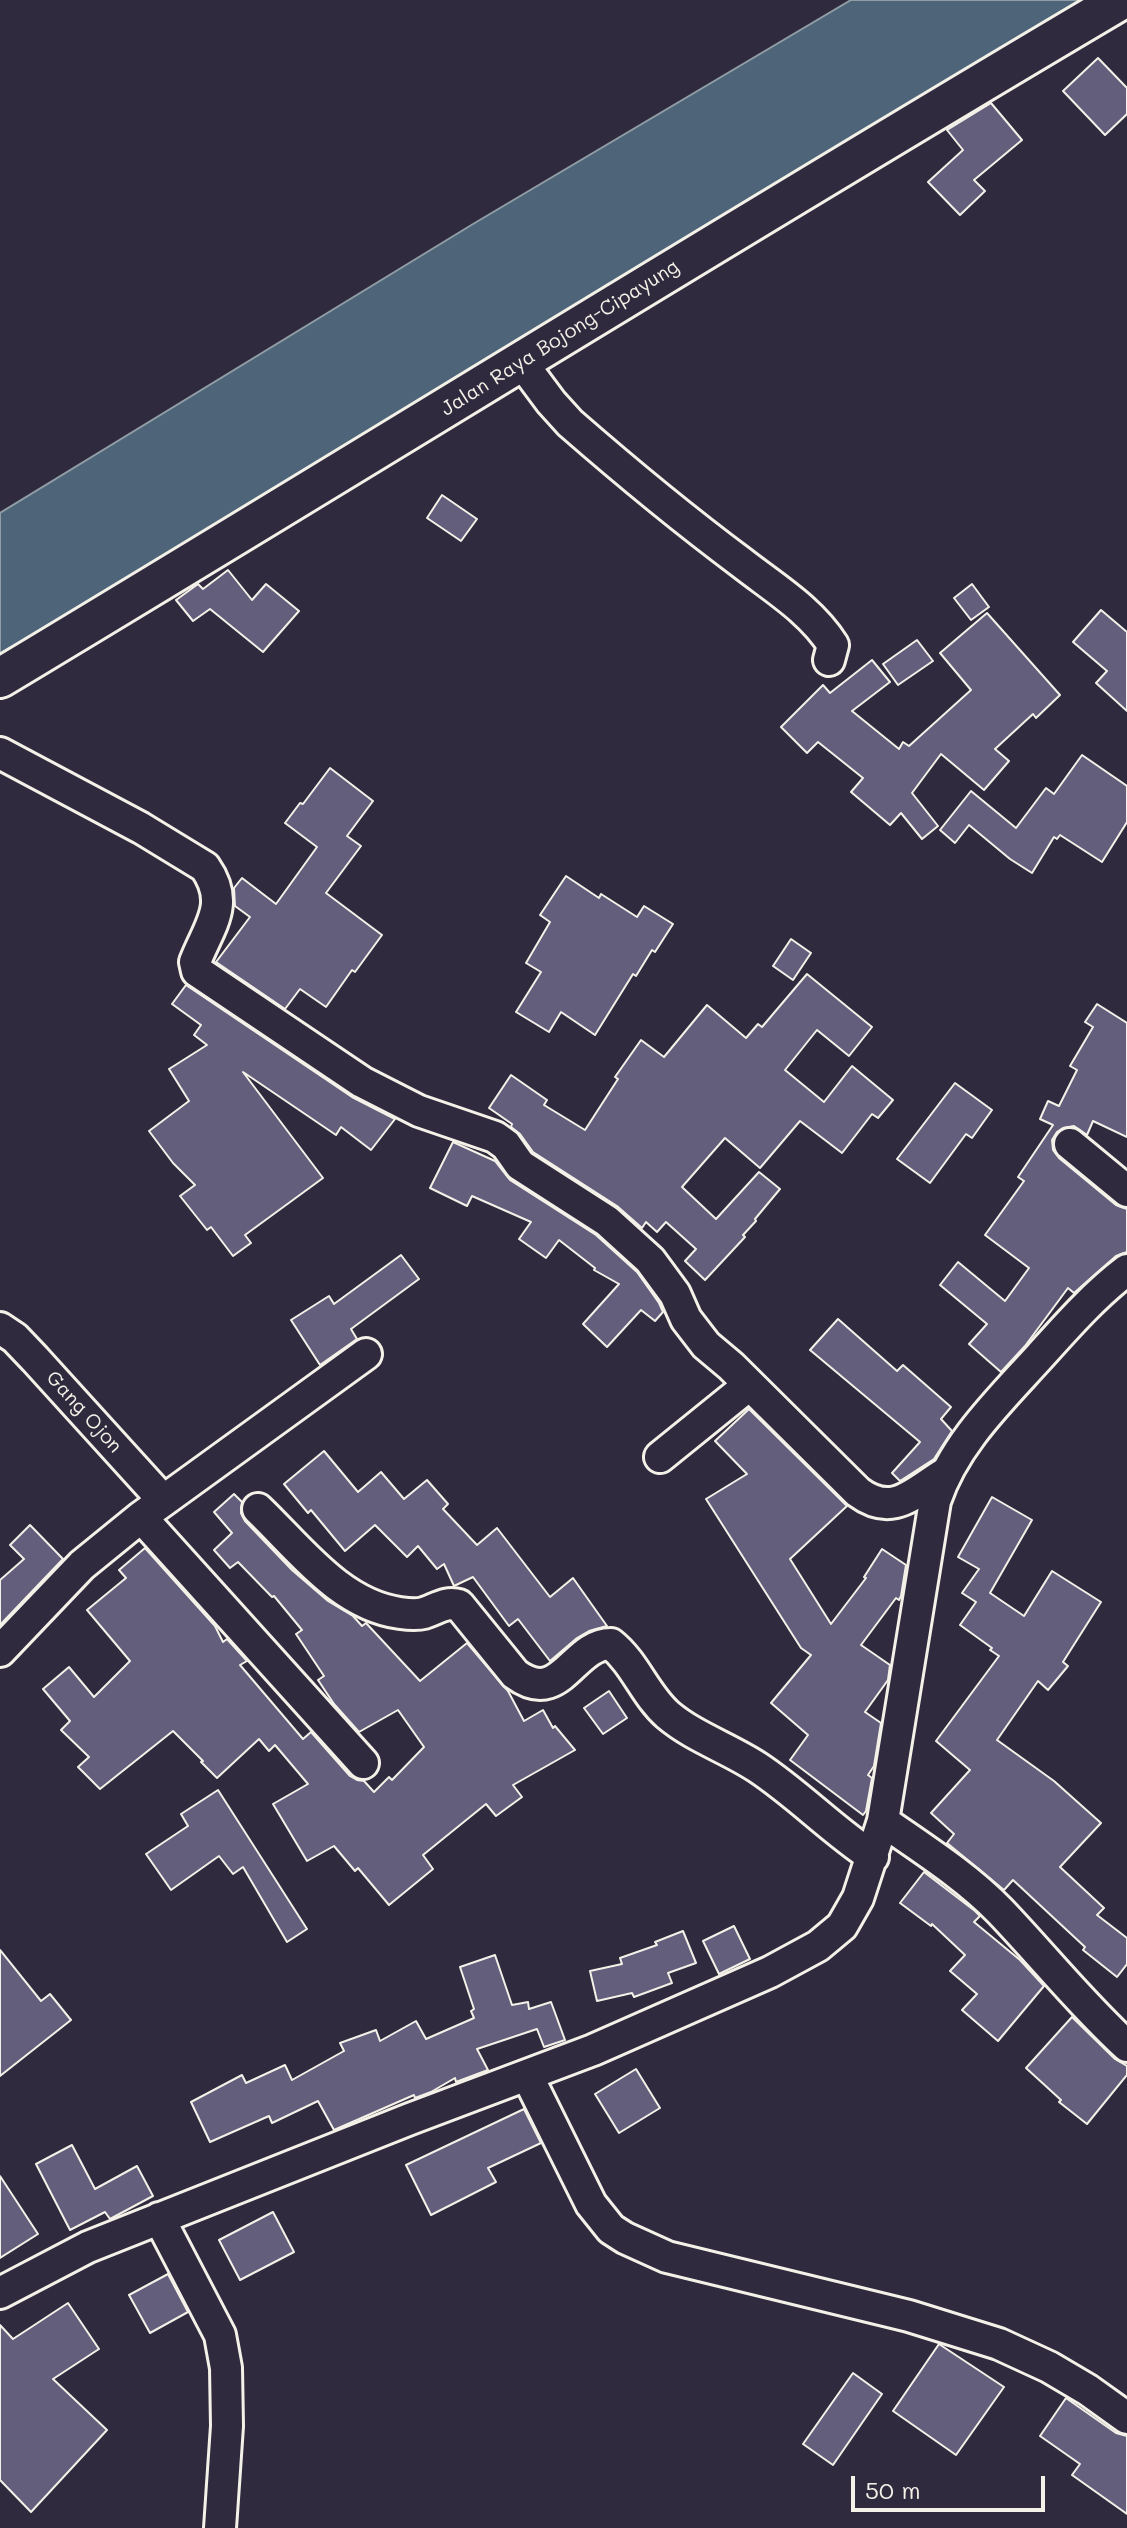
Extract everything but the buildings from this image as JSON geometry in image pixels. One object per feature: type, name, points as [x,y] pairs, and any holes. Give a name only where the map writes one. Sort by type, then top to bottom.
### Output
[{"type":"street","name":"Jalan Raya Bojong-Cipayung","points":[[0,678],[522,363],[779,203],[1121,0]]},
{"type":"street","points":[[522,363],[570,423],[741,563],[783,593],[825,631],[833,645],[829,660]]},
{"type":"street","points":[[0,753],[141,828],[205,867],[212,876],[219,898],[217,915],[195,962],[197,971],[362,1082],[419,1111],[479,1131],[506,1145],[520,1165],[598,1214],[650,1260],[664,1277],[686,1319],[699,1336],[869,1500],[885,1505],[904,1499],[944,1474]]},
{"type":"street","points":[[1070,1144],[1127,1191]]},
{"type":"street","points":[[0,2293],[88,2247],[593,2050],[757,1978],[818,1946],[842,1926],[851,1913],[873,1857],[883,1821],[935,1501],[944,1474],[975,1428],[1005,1394],[1072,1320],[1127,1270]]},
{"type":"street","name":"Gang Ojon","points":[[0,1328],[15,1338],[35,1359],[152,1508],[363,1763]]},
{"type":"street","points":[[0,1651],[82,1565],[152,1508],[366,1354]]},
{"type":"street","points":[[660,1457],[749,1385]]},
{"type":"street","points":[[258,1509],[333,1582],[352,1596],[378,1608],[399,1613],[422,1614],[447,1603],[459,1605],[525,1682],[538,1686],[547,1684],[594,1649],[611,1644],[668,1715],[760,1769],[848,1841],[873,1857]]},
{"type":"street","points":[[883,1821],[966,1880],[999,1910],[1093,2015],[1127,2046]]},
{"type":"street","points":[[527,2075],[591,2204],[611,2229],[625,2238],[667,2257],[909,2316],[999,2344],[1049,2367],[1127,2418]]},
{"type":"street","points":[[159,2218],[220,2335],[226,2368],[227,2426],[220,2528]]},
{"type":"water","points":[[851,0],[1126,0],[0,678],[0,513],[473,224]]}]
